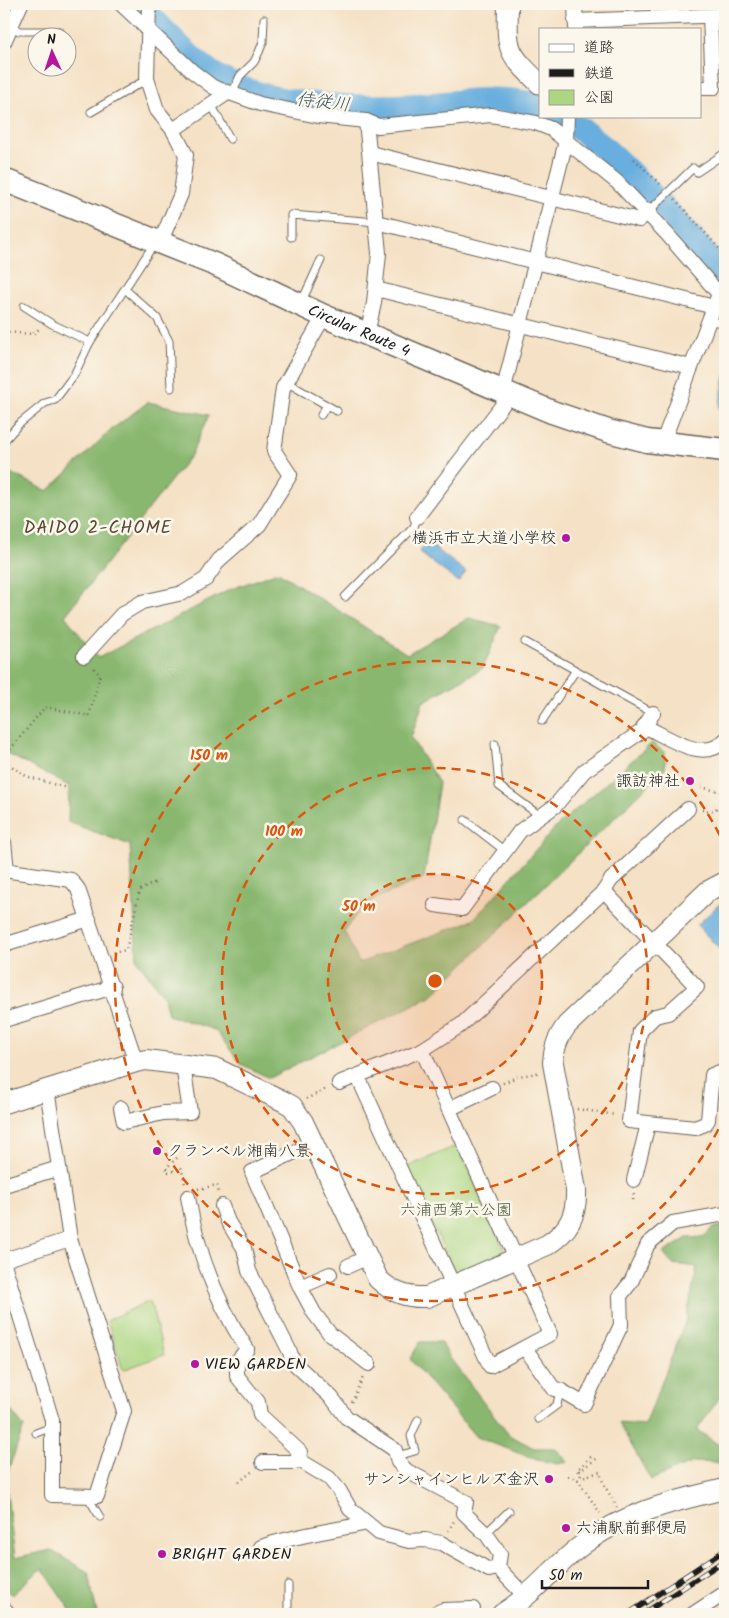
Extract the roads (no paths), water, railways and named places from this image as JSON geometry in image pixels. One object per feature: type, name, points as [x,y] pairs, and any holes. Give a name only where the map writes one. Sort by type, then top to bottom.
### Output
[{"type":"main road","name":"Circular Route 4","points":[[5,184],[158,242],[301,304],[324,316],[506,393],[608,432],[662,444],[725,450]]},
{"type":"street","points":[[4,42],[21,4]]},
{"type":"street","points":[[121,4],[149,27],[192,71],[213,87],[289,110],[366,121],[378,126],[491,115],[536,123],[567,137],[649,211],[719,294],[662,444]]},
{"type":"street","points":[[149,4],[147,79],[157,110],[173,130],[186,155],[181,194],[158,242]]},
{"type":"street","points":[[508,4],[509,47],[517,62],[539,83]]},
{"type":"street","points":[[575,4],[576,25],[725,15]]},
{"type":"street","points":[[702,88],[713,88],[710,16]]},
{"type":"street","points":[[173,130],[212,106],[230,92]]},
{"type":"street","points":[[417,517],[506,393],[520,324],[567,137],[568,118]]},
{"type":"street","points":[[366,121],[379,259],[376,289],[367,334]]},
{"type":"street","points":[[370,153],[639,220],[649,211]]},
{"type":"street","points":[[377,222],[714,306]]},
{"type":"street","points":[[376,289],[691,367]]},
{"type":"street","points":[[84,656],[122,614],[142,602],[183,593],[206,579],[219,560],[259,525],[290,475],[274,451],[283,388],[324,316]]},
{"type":"street","points":[[434,905],[462,909],[520,832],[539,815],[554,806],[584,771],[642,731],[654,713]]},
{"type":"street","points":[[644,726],[699,751],[720,746],[725,740]]},
{"type":"street","points":[[338,1083],[358,1077],[422,1050],[461,1025],[604,890],[611,880],[688,809]]},
{"type":"street","points":[[4,842],[5,870],[71,880],[78,889],[113,987],[136,1062]]},
{"type":"street","points":[[4,1103],[146,1060],[217,1070],[292,1106],[304,1122],[314,1143],[357,1262],[388,1288],[400,1295],[414,1298],[427,1297],[516,1259],[559,1237],[568,1227],[576,1204],[555,1070],[554,1050],[559,1036],[567,1025],[708,890],[725,882]]},
{"type":"street","points":[[604,890],[697,987],[668,1013],[655,1016],[640,1031],[630,1122],[695,1128],[705,1124],[710,1116],[712,1076],[725,1070]]},
{"type":"street","points":[[4,945],[88,919]]},
{"type":"street","points":[[4,1020],[113,987]]},
{"type":"street","points":[[358,1077],[490,1366],[550,1334],[422,1050]]},
{"type":"street","points":[[120,1108],[124,1122],[163,1112],[190,1112],[183,1065]]},
{"type":"street","points":[[448,1109],[492,1088]]},
{"type":"street","points":[[4,1264],[52,1420],[52,1495],[97,1496],[124,1411],[70,1239],[47,1090]]},
{"type":"street","points":[[634,1180],[648,1124]]},
{"type":"street","points":[[314,1143],[252,1172],[300,1287],[322,1326],[369,1364]]},
{"type":"street","points":[[4,1184],[59,1168]]},
{"type":"street","points":[[188,1197],[193,1224],[224,1311],[248,1349],[237,1362],[237,1376],[258,1402],[260,1416],[300,1452],[300,1460]]},
{"type":"street","points":[[222,1206],[228,1222],[244,1248],[249,1271],[290,1352],[293,1362],[332,1398],[346,1417],[395,1450],[398,1462],[407,1472],[466,1502],[464,1513],[486,1533],[500,1554],[498,1568]]},
{"type":"street","points":[[524,1348],[554,1389],[560,1390],[584,1404],[622,1325],[620,1296],[631,1282],[648,1244],[673,1223],[725,1214]]},
{"type":"street","points":[[4,1260],[70,1239]]},
{"type":"street","points":[[300,1287],[330,1274]]},
{"type":"street","points":[[262,1462],[295,1462],[300,1460]]},
{"type":"street","points":[[300,1460],[329,1478],[339,1490],[350,1510],[379,1533],[409,1541],[425,1540],[441,1543],[489,1570],[498,1568]]},
{"type":"street","points":[[502,1614],[526,1597],[575,1550],[624,1519],[684,1498],[725,1489]]},
{"type":"street","points":[[261,1547],[286,1538],[367,1523]]},
{"type":"street","points":[[498,1568],[526,1597]]},
{"type":"street","points":[[695,1614],[725,1593]]},
{"type":"street","points":[[434,1614],[443,1610],[473,1609]]},
{"type":"lane","points":[[230,92],[240,76],[254,62],[259,52],[263,42],[264,19]]},
{"type":"lane","points":[[11,26],[19,31],[28,31]]},
{"type":"lane","points":[[91,112],[147,79]]},
{"type":"lane","points":[[212,106],[230,139]]},
{"type":"lane","points":[[649,211],[693,168],[698,172],[725,153]]},
{"type":"lane","points":[[290,237],[292,215],[377,222]]},
{"type":"lane","points":[[4,441],[18,425],[45,403],[55,400],[74,375],[90,342],[158,242]]},
{"type":"lane","points":[[301,304],[321,260]]},
{"type":"lane","points":[[126,290],[157,318],[169,341],[171,388]]},
{"type":"lane","points":[[24,306],[48,321],[90,342]]},
{"type":"lane","points":[[709,321],[725,323]]},
{"type":"lane","points":[[286,382],[337,411]]},
{"type":"lane","points":[[321,415],[327,405]]},
{"type":"lane","points":[[345,596],[414,527],[417,517]]},
{"type":"lane","points":[[525,642],[654,713]]},
{"type":"lane","points":[[542,721],[576,670]]},
{"type":"lane","points":[[495,744],[499,786],[539,815]]},
{"type":"lane","points":[[465,820],[505,851]]},
{"type":"lane","points":[[538,1419],[557,1405],[560,1390]]},
{"type":"lane","points":[[397,1456],[415,1451],[411,1436],[418,1420]]},
{"type":"lane","points":[[36,1433],[52,1427]]},
{"type":"lane","points":[[86,1495],[100,1517]]},
{"type":"lane","points":[[486,1533],[509,1511]]},
{"type":"lane","points":[[288,1585],[288,1614]]},
{"type":"lane","points":[[4,1604],[14,1614]]},
{"type":"water","points":[[725,375],[725,424],[719,407]]},
{"type":"water","points":[[427,542],[466,572],[458,582],[419,552]]},
{"type":"water","points":[[725,899],[725,955],[697,925]]},
{"type":"waterway","name":"侍従川","points":[[137,4],[203,67],[226,81],[252,92],[310,104],[341,106],[427,105],[498,100],[539,106]]},
{"type":"waterway","name":"侍従川","points":[[562,118],[593,139],[624,167],[686,232],[725,279]]},
{"type":"railway","points":[[628,1614],[725,1550]]},
{"type":"railway","points":[[643,1614],[725,1560]]},
{"type":"place","name":"横浜市立大道小学校","points":[[566,538]]},
{"type":"place","name":"諏訪神社","points":[[690,781]]},
{"type":"place","name":"クランベル湘南八景","points":[[157,1151]]},
{"type":"place","name":"VIEW GARDEN","points":[[195,1364]]},
{"type":"place","name":"サンシャインヒルズ金沢","points":[[549,1479]]},
{"type":"place","name":"六浦駅前郵便局","points":[[566,1528]]},
{"type":"place","name":"BRIGHT GARDEN","points":[[162,1554]]},
{"type":"district","name":"DAIDO 2-CHOME","points":[[98,528]]},
{"type":"park label","name":"六浦西第六公園","points":[[456,1210]]}]
